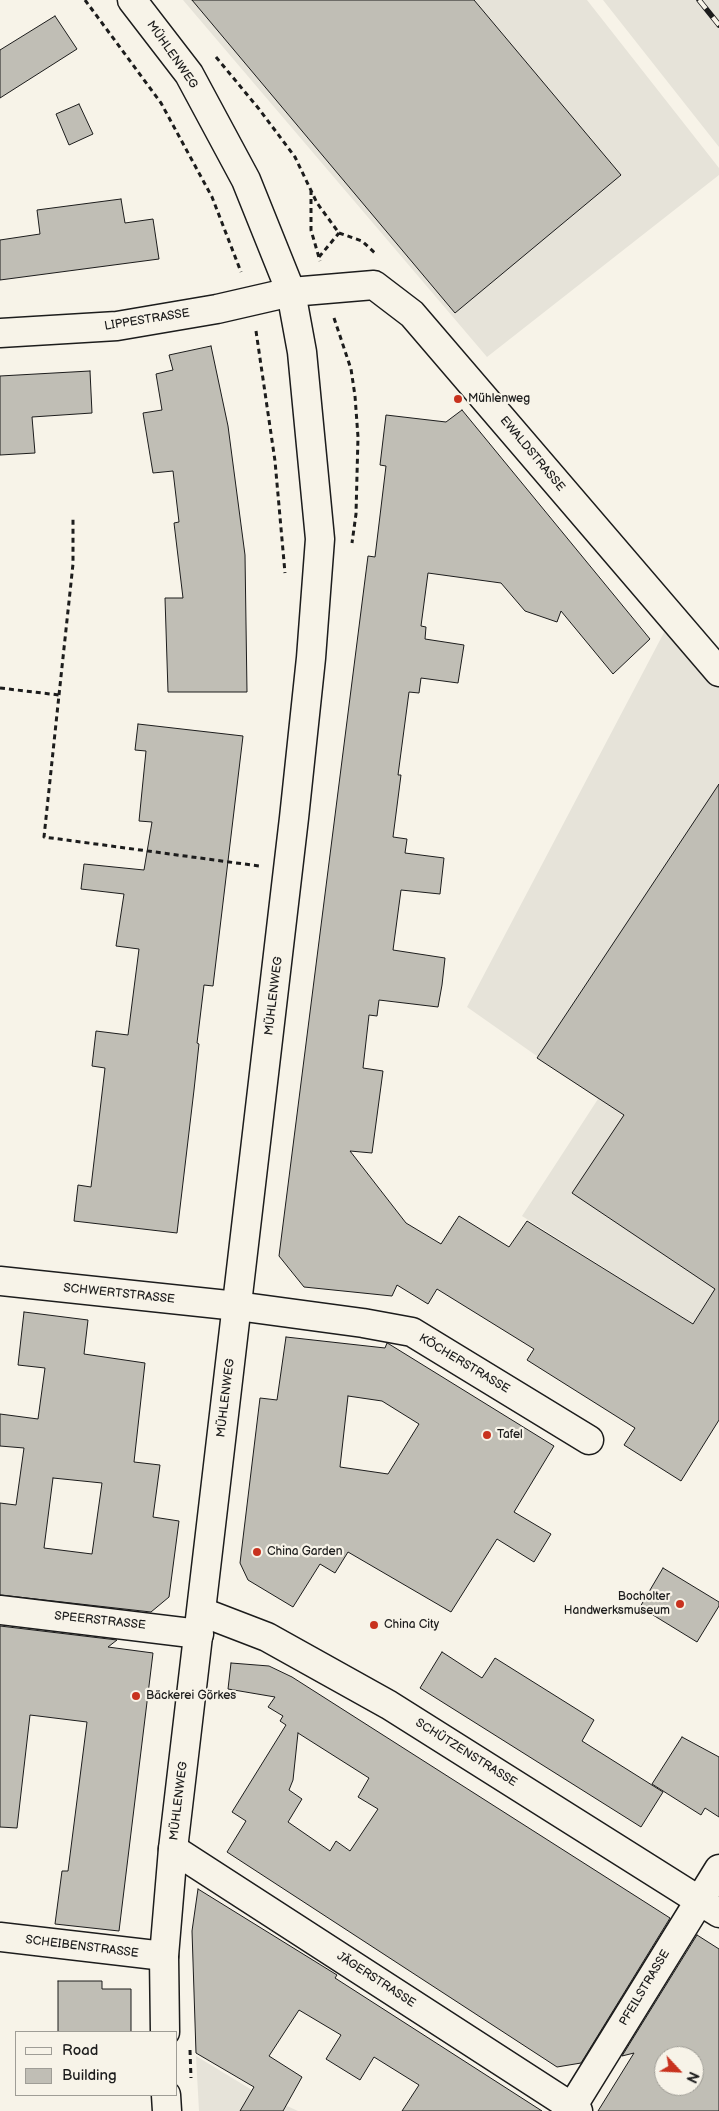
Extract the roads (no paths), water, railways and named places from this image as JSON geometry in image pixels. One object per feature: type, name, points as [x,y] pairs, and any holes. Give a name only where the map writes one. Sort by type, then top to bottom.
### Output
[{"type":"street","name":"MÜHLENWEG","points":[[132,0],[189,74],[246,180],[291,292],[302,352],[320,540],[302,743],[201,1623],[173,1849],[164,1956],[165,2031]]},
{"type":"street","name":"EWALDSTRASSE","points":[[291,292],[374,285],[412,314],[719,672]]},
{"type":"street","name":"LIPPESTRASSE","points":[[0,333],[117,326],[217,309],[252,299],[291,292]]},
{"type":"street","name":"SCHWERTSTRASSE","points":[[0,1281],[237,1306]]},
{"type":"street","name":"KÖCHERSTRASSE","points":[[237,1306],[363,1323],[412,1332],[589,1440]]},
{"type":"street","name":"SPEERSTRASSE","points":[[0,1610],[201,1623]]},
{"type":"street","name":"SCHÜTZENSTRASSE","points":[[201,1623],[268,1636],[390,1705],[709,1907]]},
{"type":"street","name":"JÄGERSTRASSE","points":[[173,1849],[575,2109]]},
{"type":"street","name":"PFEILSTRASSE","points":[[575,2109],[709,1907],[719,1869]]},
{"type":"street","name":"SCHEIBENSTRASSE","points":[[0,1937],[164,1956]]},
{"type":"street","points":[[166,2096],[167,2111]]},
{"type":"railway","points":[[699,0],[719,25]]},
{"type":"place","name":"Mühlenweg","points":[[458,399]]},
{"type":"place","name":"Tafel","points":[[487,1435]]},
{"type":"place","name":"China Garden","points":[[257,1552]]},
{"type":"place","name":"Bocholter Handwerksmuseum","points":[[680,1604]]},
{"type":"place","name":"China City","points":[[374,1625]]},
{"type":"place","name":"Bäckerei Görkes","points":[[136,1696]]}]
